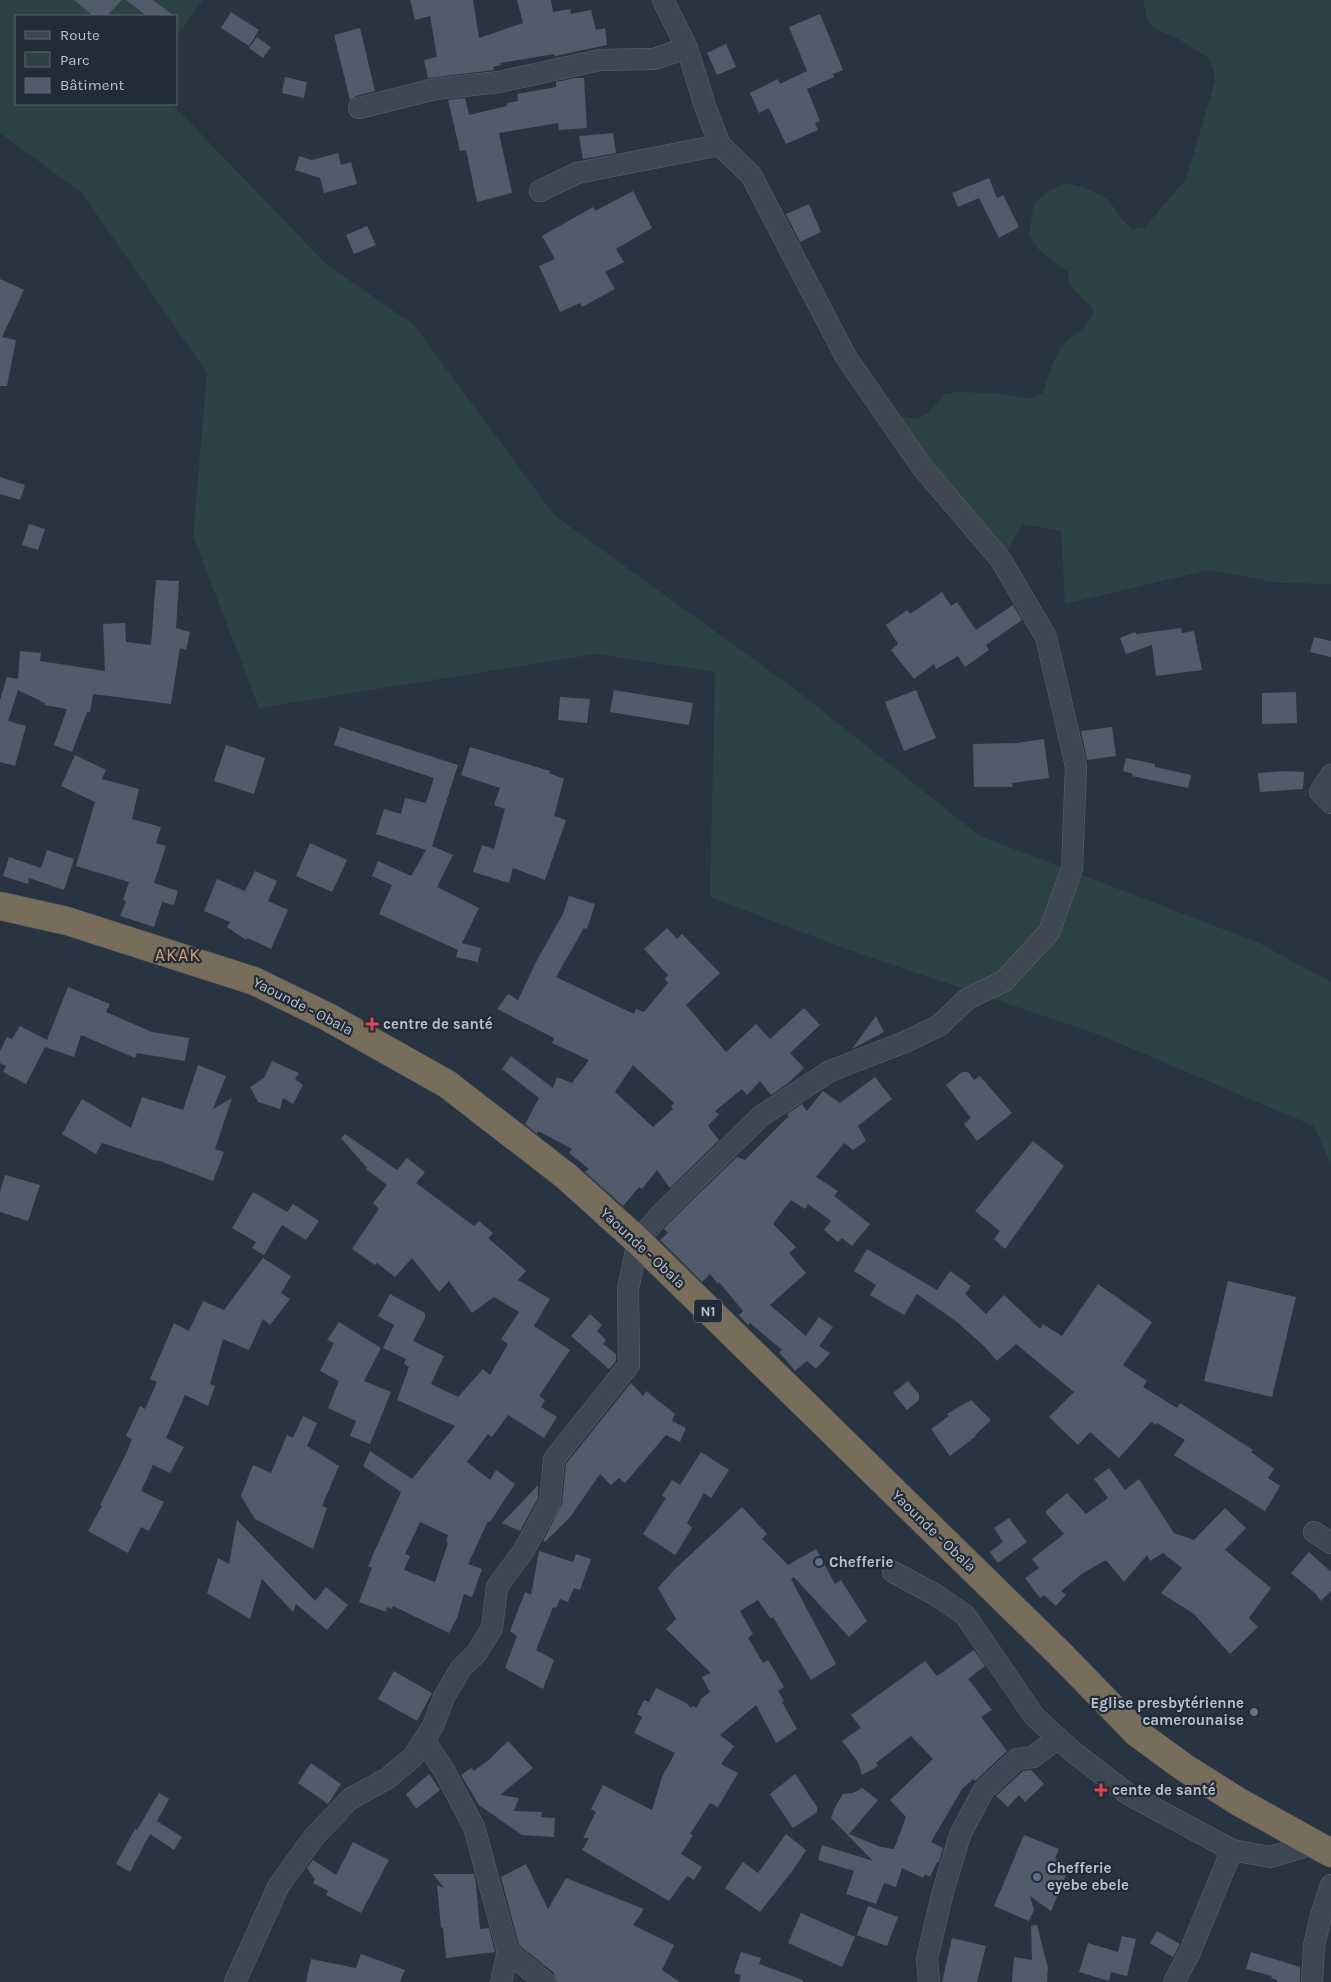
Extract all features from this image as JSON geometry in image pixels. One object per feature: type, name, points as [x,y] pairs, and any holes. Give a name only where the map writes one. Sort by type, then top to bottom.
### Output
[{"type":"highway","name":"Yaounde - Obala","points":[[0,906],[67,921],[254,980],[328,1017],[447,1084],[566,1176],[638,1242],[1021,1616],[1137,1733],[1185,1768],[1322,1849]]},
{"type":"street","points":[[235,1982],[279,1886],[314,1838],[350,1798],[388,1778],[413,1757],[433,1726],[444,1697],[461,1668],[476,1654],[492,1628],[498,1587],[524,1550],[550,1502],[554,1459],[629,1365],[628,1289],[638,1242],[659,1216],[761,1116],[830,1071],[905,1042],[940,1025],[967,999],[1004,981],[1049,932],[1072,869],[1076,766],[1046,638],[1001,560],[922,467],[846,357],[751,175],[720,145],[706,109],[687,48],[663,0]]},
{"type":"street","points":[[359,108],[435,89],[499,82],[600,60],[654,58],[687,48]]},
{"type":"street","points":[[540,191],[577,173],[720,145]]},
{"type":"street","points":[[1331,775],[1320,792],[1331,803]]},
{"type":"street","points":[[893,1572],[936,1595],[965,1615],[1034,1716],[1073,1752],[1128,1794],[1232,1850],[1270,1857],[1322,1849]]},
{"type":"street","points":[[928,1982],[927,1959],[942,1895],[960,1836],[982,1791],[1017,1759],[1033,1757],[1058,1738]]},
{"type":"street","points":[[424,1740],[445,1772],[474,1827],[508,1952],[501,1982]]},
{"type":"street","points":[[1174,1982],[1189,1954],[1232,1850]]},
{"type":"street","points":[[1312,1982],[1314,1946],[1331,1885]]},
{"type":"street","points":[[508,1952],[545,1982]]},
{"type":"green space","points":[[0,0],[203,0],[178,33],[178,15],[15,15],[15,105],[173,105],[327,265],[414,325],[554,515],[796,690],[980,836],[1259,943],[1331,982],[1331,1165],[1314,1126],[1100,1035],[849,950],[710,897],[715,672],[596,654],[259,708],[193,536],[207,373],[82,193],[0,133]]},
{"type":"green space","points":[[1143,0],[1331,0],[1331,584],[1280,583],[1209,570],[1065,604],[1061,531],[1023,524],[1001,560],[878,403],[905,417],[917,419],[928,413],[945,394],[957,392],[995,393],[1032,399],[1043,393],[1050,370],[1061,348],[1083,328],[1091,318],[1094,310],[1069,284],[1068,272],[1039,250],[1029,236],[1034,203],[1060,185],[1074,185],[1088,189],[1110,202],[1132,229],[1145,227],[1186,179],[1215,81],[1213,69],[1208,58],[1177,38],[1155,29],[1147,19]]},
{"type":"building","points":[[74,0],[122,0],[108,15],[92,15]]},
{"type":"building","points":[[126,0],[153,0],[173,15],[146,15]]},
{"type":"building","points":[[410,0],[473,0],[479,38],[523,23],[517,0],[551,0],[553,12],[570,9],[571,14],[591,10],[596,30],[605,28],[607,45],[555,56],[554,54],[500,63],[501,65],[493,67],[494,70],[428,78],[424,60],[437,57],[430,16],[415,20]]},
{"type":"building","points":[[231,12],[259,30],[249,46],[221,28]]},
{"type":"building","points":[[820,14],[843,70],[833,74],[834,77],[807,89],[820,121],[815,123],[818,130],[786,144],[769,108],[759,113],[750,93],[778,79],[780,84],[807,71],[789,27]]},
{"type":"building","points":[[360,28],[375,91],[356,96],[350,100],[334,35]]},
{"type":"building","points":[[257,37],[271,47],[263,58],[249,48]]},
{"type":"building","points":[[726,44],[736,67],[717,75],[707,53]]},
{"type":"building","points":[[285,77],[307,82],[304,98],[282,93]]},
{"type":"building","points":[[584,78],[587,128],[559,130],[558,123],[499,133],[512,193],[477,202],[466,150],[460,151],[448,100],[465,98],[469,115],[507,106],[507,103],[518,101],[517,94],[556,87],[556,82]]},
{"type":"building","points":[[613,133],[616,153],[583,159],[579,136]]},
{"type":"building","points":[[338,153],[341,165],[351,162],[357,184],[324,193],[320,178],[295,170],[299,156],[312,160]]},
{"type":"building","points":[[989,178],[997,198],[1003,195],[1019,227],[999,238],[979,198],[958,207],[952,193]]},
{"type":"building","points":[[633,191],[652,228],[616,249],[624,262],[605,272],[615,289],[582,307],[580,303],[560,312],[539,266],[555,259],[542,236],[593,207],[595,211]]},
{"type":"building","points":[[809,204],[821,232],[800,242],[786,214]]},
{"type":"building","points":[[367,226],[376,245],[354,254],[346,235]]},
{"type":"building","points":[[0,279],[24,290],[2,337],[16,340],[7,386],[0,386]]},
{"type":"building","points":[[0,477],[25,485],[20,500],[0,494]]},
{"type":"building","points":[[29,524],[45,529],[38,550],[22,545]]},
{"type":"building","points":[[156,580],[179,581],[176,628],[190,632],[186,650],[180,648],[171,704],[93,694],[90,712],[87,712],[72,752],[54,745],[67,709],[44,705],[45,703],[18,690],[8,721],[26,726],[15,766],[0,762],[0,700],[7,677],[18,679],[20,651],[41,653],[40,661],[105,671],[103,624],[125,623],[126,642],[151,645]]},
{"type":"building","points":[[942,592],[951,606],[957,602],[976,630],[1013,605],[1022,620],[986,645],[989,650],[965,667],[958,656],[936,669],[934,664],[914,679],[891,650],[898,644],[886,625],[907,610],[910,614]]},
{"type":"building","points":[[1181,628],[1182,633],[1194,631],[1202,670],[1156,676],[1152,645],[1126,654],[1120,638],[1135,632],[1136,634]]},
{"type":"building","points":[[1314,637],[1331,641],[1331,657],[1310,652]]},
{"type":"building","points":[[614,690],[693,703],[689,725],[610,712]]},
{"type":"building","points":[[916,690],[936,738],[904,751],[885,702]]},
{"type":"building","points":[[1296,692],[1297,723],[1262,724],[1262,693]]},
{"type":"building","points":[[560,697],[590,699],[587,723],[558,720]]},
{"type":"building","points":[[340,727],[458,765],[432,846],[453,855],[437,887],[479,908],[462,943],[481,948],[478,962],[456,957],[458,950],[379,914],[392,885],[372,876],[378,861],[411,876],[426,850],[376,834],[384,809],[401,814],[405,798],[426,803],[434,778],[334,745]]},
{"type":"building","points":[[1112,727],[1116,756],[1087,760],[1081,731]]},
{"type":"building","points":[[1044,739],[1049,778],[1012,783],[1013,787],[974,787],[973,744],[1017,743]]},
{"type":"building","points":[[226,745],[265,758],[254,794],[214,781]]},
{"type":"building","points":[[470,747],[550,771],[549,773],[564,779],[554,816],[566,820],[545,880],[513,868],[509,883],[473,872],[482,845],[494,849],[505,809],[494,805],[500,788],[461,775]]},
{"type":"building","points":[[75,755],[106,770],[102,779],[139,789],[132,819],[161,827],[156,843],[166,846],[154,883],[178,891],[174,905],[162,902],[154,927],[120,916],[126,901],[123,900],[129,882],[76,866],[95,802],[61,786]]},
{"type":"building","points":[[1126,758],[1155,764],[1155,767],[1191,775],[1188,788],[1132,776],[1133,774],[1123,771]]},
{"type":"building","points":[[1304,772],[1303,789],[1260,792],[1258,773]]},
{"type":"building","points":[[310,843],[347,860],[332,892],[296,876]]},
{"type":"building","points":[[47,850],[74,859],[64,890],[29,878],[28,884],[3,876],[9,857],[41,868]]},
{"type":"building","points":[[255,871],[277,881],[268,901],[288,910],[271,949],[248,938],[246,940],[227,927],[230,922],[204,911],[217,879],[245,891]]},
{"type":"building","points":[[569,896],[595,904],[587,929],[584,928],[556,977],[634,1014],[636,1009],[644,1012],[668,983],[665,979],[668,975],[644,949],[667,928],[677,939],[682,934],[720,973],[686,1005],[726,1052],[756,1024],[770,1039],[804,1008],[820,1025],[790,1053],[804,1068],[787,1084],[771,1095],[760,1081],[747,1095],[742,1089],[715,1111],[719,1114],[708,1126],[719,1140],[670,1188],[657,1170],[642,1189],[639,1187],[623,1206],[585,1172],[589,1169],[569,1153],[572,1149],[538,1131],[537,1134],[525,1124],[539,1098],[502,1069],[511,1056],[553,1088],[557,1077],[572,1083],[589,1060],[552,1043],[554,1038],[497,1009],[508,994],[518,1000],[536,962],[563,914]],"holes":[[[633,1065],[674,1103],[671,1106],[673,1109],[653,1127],[615,1092]]]},
{"type":"building","points":[[68,987],[110,1004],[106,1012],[152,1032],[189,1038],[185,1061],[137,1053],[135,1058],[81,1035],[74,1057],[45,1047],[26,1084],[3,1072],[6,1066],[0,1063],[0,1051],[7,1037],[12,1039],[20,1026],[47,1040]]},
{"type":"building","points":[[876,1016],[884,1032],[852,1049]]},
{"type":"building","points":[[272,1061],[299,1073],[295,1079],[303,1085],[293,1104],[283,1098],[280,1109],[258,1102],[250,1087],[264,1078]]},
{"type":"building","points":[[198,1065],[226,1076],[213,1109],[232,1098],[215,1149],[224,1152],[213,1181],[157,1160],[102,1143],[96,1154],[62,1134],[82,1099],[131,1128],[142,1097],[183,1110]]},
{"type":"building","points":[[962,1072],[968,1072],[974,1080],[980,1076],[1012,1113],[977,1141],[964,1124],[971,1118],[946,1085]]},
{"type":"building","points":[[875,1077],[892,1099],[858,1126],[866,1141],[853,1150],[844,1143],[816,1177],[838,1191],[834,1196],[870,1224],[852,1246],[842,1238],[838,1242],[824,1230],[831,1221],[808,1204],[805,1209],[791,1200],[773,1224],[796,1247],[789,1253],[806,1273],[770,1305],[806,1336],[819,1317],[833,1327],[819,1346],[830,1353],[816,1369],[807,1361],[795,1371],[779,1352],[782,1350],[750,1323],[748,1325],[739,1315],[743,1311],[719,1282],[718,1284],[710,1274],[702,1282],[660,1240],[668,1233],[664,1229],[668,1224],[737,1157],[745,1160],[789,1116],[787,1114],[802,1104],[807,1111],[823,1091],[840,1103]]},
{"type":"building","points":[[345,1134],[397,1170],[407,1158],[425,1172],[416,1183],[474,1226],[479,1221],[493,1233],[488,1238],[526,1271],[518,1280],[550,1299],[534,1326],[570,1350],[539,1396],[545,1400],[541,1407],[557,1417],[544,1438],[508,1415],[492,1437],[488,1434],[467,1462],[490,1480],[496,1470],[515,1484],[490,1522],[488,1521],[468,1564],[482,1569],[472,1597],[464,1594],[457,1618],[449,1633],[393,1606],[392,1609],[387,1607],[386,1612],[359,1602],[372,1568],[368,1566],[401,1492],[363,1466],[370,1451],[412,1479],[455,1426],[397,1400],[409,1367],[404,1364],[406,1359],[383,1348],[394,1325],[378,1316],[390,1294],[425,1313],[425,1318],[413,1341],[444,1356],[431,1384],[458,1397],[483,1369],[490,1375],[508,1344],[501,1339],[519,1312],[494,1297],[472,1313],[449,1281],[439,1292],[412,1258],[395,1277],[377,1263],[375,1265],[352,1249],[379,1209],[373,1203],[387,1185],[366,1169],[341,1138]],"holes":[[[420,1522],[448,1535],[446,1541],[448,1543],[435,1582],[404,1570],[410,1556],[405,1554]]]},
{"type":"building","points":[[1033,1141],[1064,1166],[1005,1249],[994,1239],[1000,1231],[975,1211]]},
{"type":"building","points":[[5,1175],[40,1185],[28,1221],[0,1212],[0,1192]]},
{"type":"building","points":[[253,1192],[287,1212],[293,1204],[319,1221],[306,1240],[282,1225],[264,1255],[252,1248],[256,1242],[232,1228]]},
{"type":"building","points":[[867,1249],[937,1290],[950,1271],[971,1286],[965,1294],[986,1314],[1004,1295],[1040,1329],[1043,1324],[1062,1336],[1098,1284],[1152,1322],[1123,1365],[1147,1381],[1143,1387],[1177,1408],[1180,1403],[1253,1450],[1251,1452],[1274,1469],[1268,1478],[1280,1486],[1265,1511],[1174,1455],[1185,1440],[1157,1423],[1156,1425],[1151,1422],[1119,1458],[1090,1432],[1078,1445],[1049,1417],[1074,1392],[1016,1344],[997,1361],[985,1347],[957,1322],[917,1294],[904,1315],[870,1295],[876,1285],[854,1271]]},
{"type":"building","points":[[263,1258],[291,1276],[281,1293],[290,1299],[270,1325],[263,1319],[249,1350],[223,1339],[210,1384],[215,1386],[208,1406],[185,1395],[166,1438],[184,1447],[170,1473],[153,1465],[141,1491],[164,1502],[149,1531],[141,1527],[128,1553],[88,1531],[102,1506],[100,1505],[132,1439],[126,1436],[140,1406],[145,1409],[157,1382],[150,1379],[174,1323],[189,1331],[203,1301],[224,1310]]},
{"type":"building","points":[[1228,1281],[1296,1297],[1272,1397],[1204,1381]]},
{"type":"building","points":[[590,1314],[602,1325],[597,1331],[606,1340],[603,1344],[616,1354],[616,1361],[609,1369],[571,1336]]},
{"type":"building","points":[[339,1322],[381,1348],[364,1381],[391,1392],[370,1444],[350,1436],[356,1421],[328,1408],[339,1381],[320,1371],[334,1343],[327,1340]]},
{"type":"building","points":[[908,1381],[919,1394],[919,1400],[907,1410],[893,1393]]},
{"type":"building","points":[[631,1383],[643,1396],[646,1391],[675,1414],[672,1421],[686,1428],[680,1442],[666,1435],[625,1483],[619,1478],[611,1485],[600,1474],[571,1516],[545,1542],[543,1541],[562,1504],[566,1464]]},
{"type":"building","points":[[971,1400],[991,1420],[976,1436],[950,1456],[931,1429],[949,1416],[947,1414]]},
{"type":"building","points":[[303,1416],[317,1423],[307,1446],[339,1466],[322,1506],[327,1508],[313,1549],[255,1519],[241,1496],[253,1465],[271,1473],[287,1435],[293,1438]]},
{"type":"building","points":[[701,1452],[729,1470],[711,1498],[704,1493],[687,1523],[692,1528],[675,1555],[643,1534],[666,1498],[662,1496],[672,1480],[680,1485]]},
{"type":"building","points":[[1109,1468],[1125,1490],[1139,1479],[1174,1533],[1194,1540],[1225,1508],[1246,1528],[1225,1550],[1271,1588],[1249,1618],[1258,1627],[1230,1654],[1194,1614],[1161,1593],[1182,1568],[1163,1553],[1150,1561],[1147,1555],[1124,1582],[1106,1560],[1083,1573],[1061,1591],[1066,1595],[1056,1606],[1044,1595],[1040,1598],[1025,1578],[1039,1568],[1032,1559],[1064,1534],[1045,1512],[1067,1493],[1086,1514],[1108,1498],[1094,1479]]},
{"type":"building","points":[[538,1485],[538,1498],[520,1531],[502,1523]]},
{"type":"building","points":[[742,1507],[767,1534],[762,1539],[788,1565],[816,1549],[835,1584],[841,1580],[867,1621],[849,1637],[794,1577],[791,1579],[836,1664],[811,1680],[773,1617],[771,1619],[758,1600],[740,1611],[753,1634],[748,1638],[763,1663],[768,1660],[784,1687],[778,1691],[797,1729],[776,1743],[756,1705],[720,1735],[734,1746],[721,1764],[738,1773],[718,1807],[710,1803],[690,1834],[693,1835],[681,1854],[702,1867],[694,1880],[687,1876],[669,1901],[582,1850],[589,1838],[583,1838],[596,1812],[591,1809],[603,1785],[652,1810],[662,1777],[675,1753],[634,1733],[642,1717],[637,1714],[644,1700],[649,1702],[656,1688],[686,1703],[691,1708],[693,1706],[697,1708],[701,1699],[710,1692],[702,1677],[711,1673],[666,1629],[676,1619],[658,1588],[676,1568]]},
{"type":"building","points":[[1009,1518],[1027,1542],[998,1563],[990,1552],[1003,1542],[994,1528]]},
{"type":"building","points":[[237,1520],[315,1601],[326,1587],[348,1605],[327,1630],[296,1604],[293,1612],[262,1579],[250,1619],[207,1593],[218,1558],[229,1564]]},
{"type":"building","points":[[539,1551],[573,1562],[576,1554],[591,1559],[580,1590],[574,1588],[568,1602],[560,1599],[556,1608],[553,1607],[536,1650],[554,1660],[543,1689],[505,1668],[517,1636],[510,1631],[525,1592],[531,1595]]},
{"type":"building","points":[[1309,1552],[1331,1572],[1331,1591],[1321,1601],[1316,1594],[1291,1573]]},
{"type":"building","points":[[974,1650],[985,1666],[968,1679],[992,1710],[981,1717],[1007,1751],[975,1781],[973,1779],[962,1789],[931,1842],[943,1848],[939,1862],[937,1862],[930,1877],[925,1874],[923,1878],[902,1868],[896,1887],[884,1883],[876,1904],[846,1894],[854,1871],[818,1860],[822,1845],[873,1861],[831,1818],[843,1794],[853,1793],[862,1788],[878,1800],[849,1834],[881,1847],[894,1849],[906,1817],[890,1800],[933,1759],[911,1736],[876,1763],[878,1766],[862,1775],[858,1762],[842,1741],[861,1728],[851,1715],[925,1661],[937,1676]]},
{"type":"building","points":[[394,1671],[432,1693],[417,1721],[378,1699]]},
{"type":"building","points":[[508,1741],[533,1768],[500,1795],[519,1798],[514,1811],[542,1812],[541,1817],[555,1818],[554,1837],[522,1835],[479,1805],[461,1775],[471,1768],[474,1771],[490,1759]]},
{"type":"building","points":[[311,1763],[341,1784],[328,1804],[298,1783]]},
{"type":"building","points":[[1031,1770],[1044,1784],[1025,1802],[1019,1795],[1008,1807],[996,1796],[1023,1771]]},
{"type":"building","points":[[429,1774],[440,1790],[416,1809],[406,1794]]},
{"type":"building","points":[[795,1774],[817,1807],[817,1812],[793,1828],[770,1794]]},
{"type":"building","points":[[159,1793],[169,1799],[157,1821],[182,1837],[174,1850],[150,1834],[130,1872],[116,1864],[135,1829],[137,1830]]},
{"type":"building","points":[[786,1834],[806,1850],[760,1912],[725,1888],[743,1862],[758,1873]]},
{"type":"building","points":[[1024,1835],[1059,1849],[1055,1859],[1070,1866],[1051,1911],[1030,1896],[1034,1910],[1029,1921],[994,1906]]},
{"type":"building","points":[[353,1842],[389,1860],[361,1913],[326,1895],[328,1891],[313,1883],[315,1879],[307,1868],[313,1860],[336,1875]]},
{"type":"building","points":[[526,1864],[548,1909],[566,1878],[644,1909],[633,1925],[674,1945],[662,1970],[680,1982],[557,1982],[553,1972],[519,1945],[501,1877]]},
{"type":"building","points":[[433,1874],[474,1874],[480,1929],[489,1928],[495,1952],[446,1958],[437,1885],[444,1888]]},
{"type":"building","points":[[868,1906],[898,1917],[887,1946],[857,1935]]},
{"type":"building","points":[[801,1913],[855,1937],[842,1967],[788,1943]]},
{"type":"building","points":[[1037,1925],[1048,1968],[1047,1982],[1012,1982],[1014,1957],[1032,1960],[1031,1926]]},
{"type":"building","points":[[1157,1931],[1180,1944],[1173,1957],[1150,1943]]},
{"type":"building","points":[[1122,1936],[1136,1939],[1127,1976],[1111,1972],[1109,1981],[1079,1972],[1088,1943],[1118,1952]]},
{"type":"building","points":[[952,1938],[986,1946],[977,1982],[942,1982]]},
{"type":"building","points":[[741,1952],[761,1958],[759,1964],[803,1980],[803,1982],[739,1982],[741,1975],[734,1973]]},
{"type":"building","points":[[1251,1952],[1300,1967],[1300,1982],[1277,1982],[1277,1980],[1271,1978],[1272,1976],[1246,1969]]},
{"type":"building","points":[[361,1954],[405,1970],[400,1982],[306,1982],[311,1959],[356,1968]]},
{"type":"place","name":"centre de santé","points":[[372,1024]]},
{"type":"place","name":"Chefferie","points":[[819,1562]]},
{"type":"place","name":"Eglise presbytérienne camerounaise","points":[[1254,1712]]},
{"type":"place","name":"cente de santé","points":[[1101,1790]]},
{"type":"place","name":"Chefferie eyebe ebele","points":[[1037,1877]]},
{"type":"district","name":"AKAK","points":[[178,955]]}]
